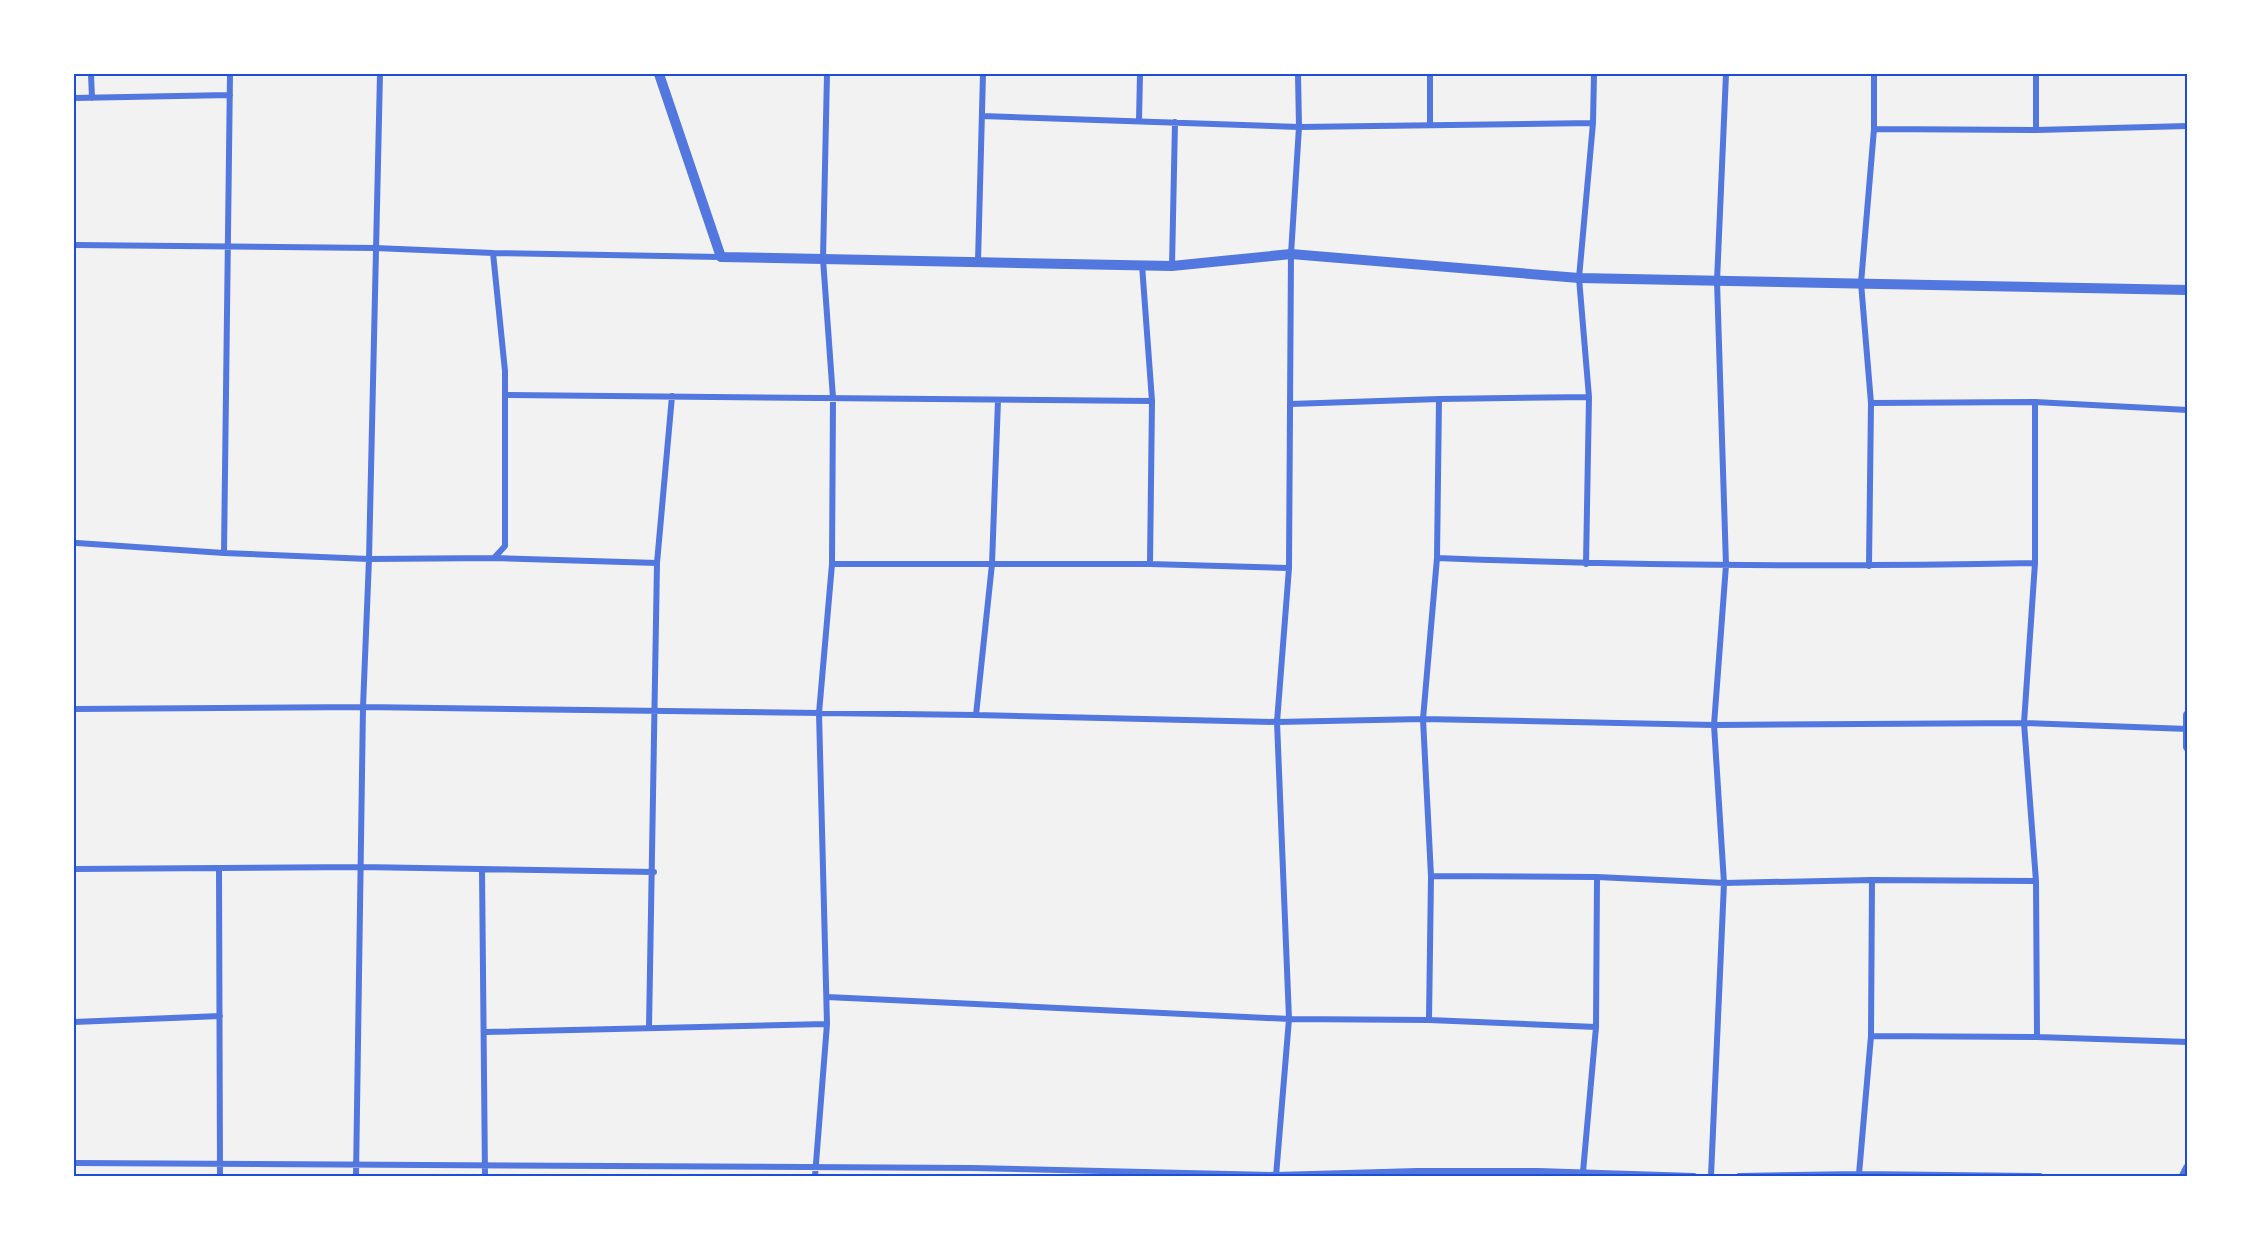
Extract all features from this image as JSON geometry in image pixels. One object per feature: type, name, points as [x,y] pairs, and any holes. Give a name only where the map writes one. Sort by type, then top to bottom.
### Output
[{"type":"street","points":[[91,74],[92,98]]},
{"type":"street","points":[[224,553],[230,74]]},
{"type":"street","points":[[356,1176],[363,707],[369,559],[380,74]]},
{"type":"street","points":[[659,74],[721,257]]},
{"type":"street","points":[[815,1176],[827,1024],[819,713],[832,564],[833,398],[823,259],[827,74]]},
{"type":"street","points":[[978,262],[983,74]]},
{"type":"street","points":[[1139,121],[1140,74]]},
{"type":"street","points":[[1276,1175],[1289,1019],[1277,722],[1289,568],[1291,254],[1299,126],[1298,74]]},
{"type":"street","points":[[1430,74],[1430,124]]},
{"type":"street","points":[[1586,564],[1589,397],[1580,278],[1593,123],[1594,74]]},
{"type":"street","points":[[1711,1176],[1724,883],[1714,725],[1726,565],[1717,281],[1726,74]]},
{"type":"street","points":[[1869,566],[1871,403],[1861,284],[1874,129],[1875,74]]},
{"type":"street","points":[[2036,74],[2036,130]]},
{"type":"street","points":[[74,98],[230,95]]},
{"type":"street","points":[[982,116],[1299,126],[1593,123]]},
{"type":"street","points":[[1172,266],[1175,122]]},
{"type":"street","points":[[1874,129],[2036,130],[2187,126]]},
{"type":"street","points":[[74,245],[375,248],[493,253],[1172,266],[1291,254],[1580,278],[2187,290]]},
{"type":"street","points":[[493,253],[505,371],[505,546],[494,558]]},
{"type":"street","points":[[1142,265],[1152,401],[1150,564]]},
{"type":"street","points":[[505,395],[1152,401]]},
{"type":"street","points":[[649,1028],[654,872],[657,563],[672,396]]},
{"type":"street","points":[[1290,404],[1589,397]]},
{"type":"street","points":[[1430,1020],[1431,876],[1423,718],[1437,558],[1439,399]]},
{"type":"street","points":[[976,715],[992,564],[998,400]]},
{"type":"street","points":[[1871,403],[2035,402],[2187,410]]},
{"type":"street","points":[[2035,402],[2035,563],[2024,723],[2036,881],[2037,1037]]},
{"type":"street","points":[[77,543],[224,553],[369,559],[494,558],[657,563]]},
{"type":"street","points":[[1437,558],[1586,564],[1869,566],[2035,563]]},
{"type":"street","points":[[832,564],[1150,564],[1289,568]]},
{"type":"street","points":[[74,710],[363,707],[976,715],[1277,722],[1423,718],[1714,725],[2024,723],[2187,729]]},
{"type":"street","points":[[2187,715],[2187,747]]},
{"type":"street","points":[[74,869],[361,867],[654,872]]},
{"type":"street","points":[[219,868],[220,1176]]},
{"type":"street","points":[[482,870],[485,1176]]},
{"type":"street","points":[[1431,876],[1597,877],[1724,883],[1872,880],[2036,881]]},
{"type":"street","points":[[1583,1172],[1596,1027],[1597,877]]},
{"type":"street","points":[[1858,1174],[1871,1036],[1872,880]]},
{"type":"street","points":[[827,997],[1289,1019],[1430,1020],[1596,1027]]},
{"type":"street","points":[[74,1022],[220,1016]]},
{"type":"street","points":[[484,1032],[827,1024]]},
{"type":"street","points":[[1871,1036],[2037,1037],[2187,1042]]},
{"type":"street","points":[[74,1163],[972,1168],[1276,1175],[1583,1172],[1694,1176]]},
{"type":"street","points":[[972,1168],[973,1176]]},
{"type":"street","points":[[2184,1176],[2187,1168]]},
{"type":"street","points":[[1739,1176],[1858,1174],[2040,1176]]}]
